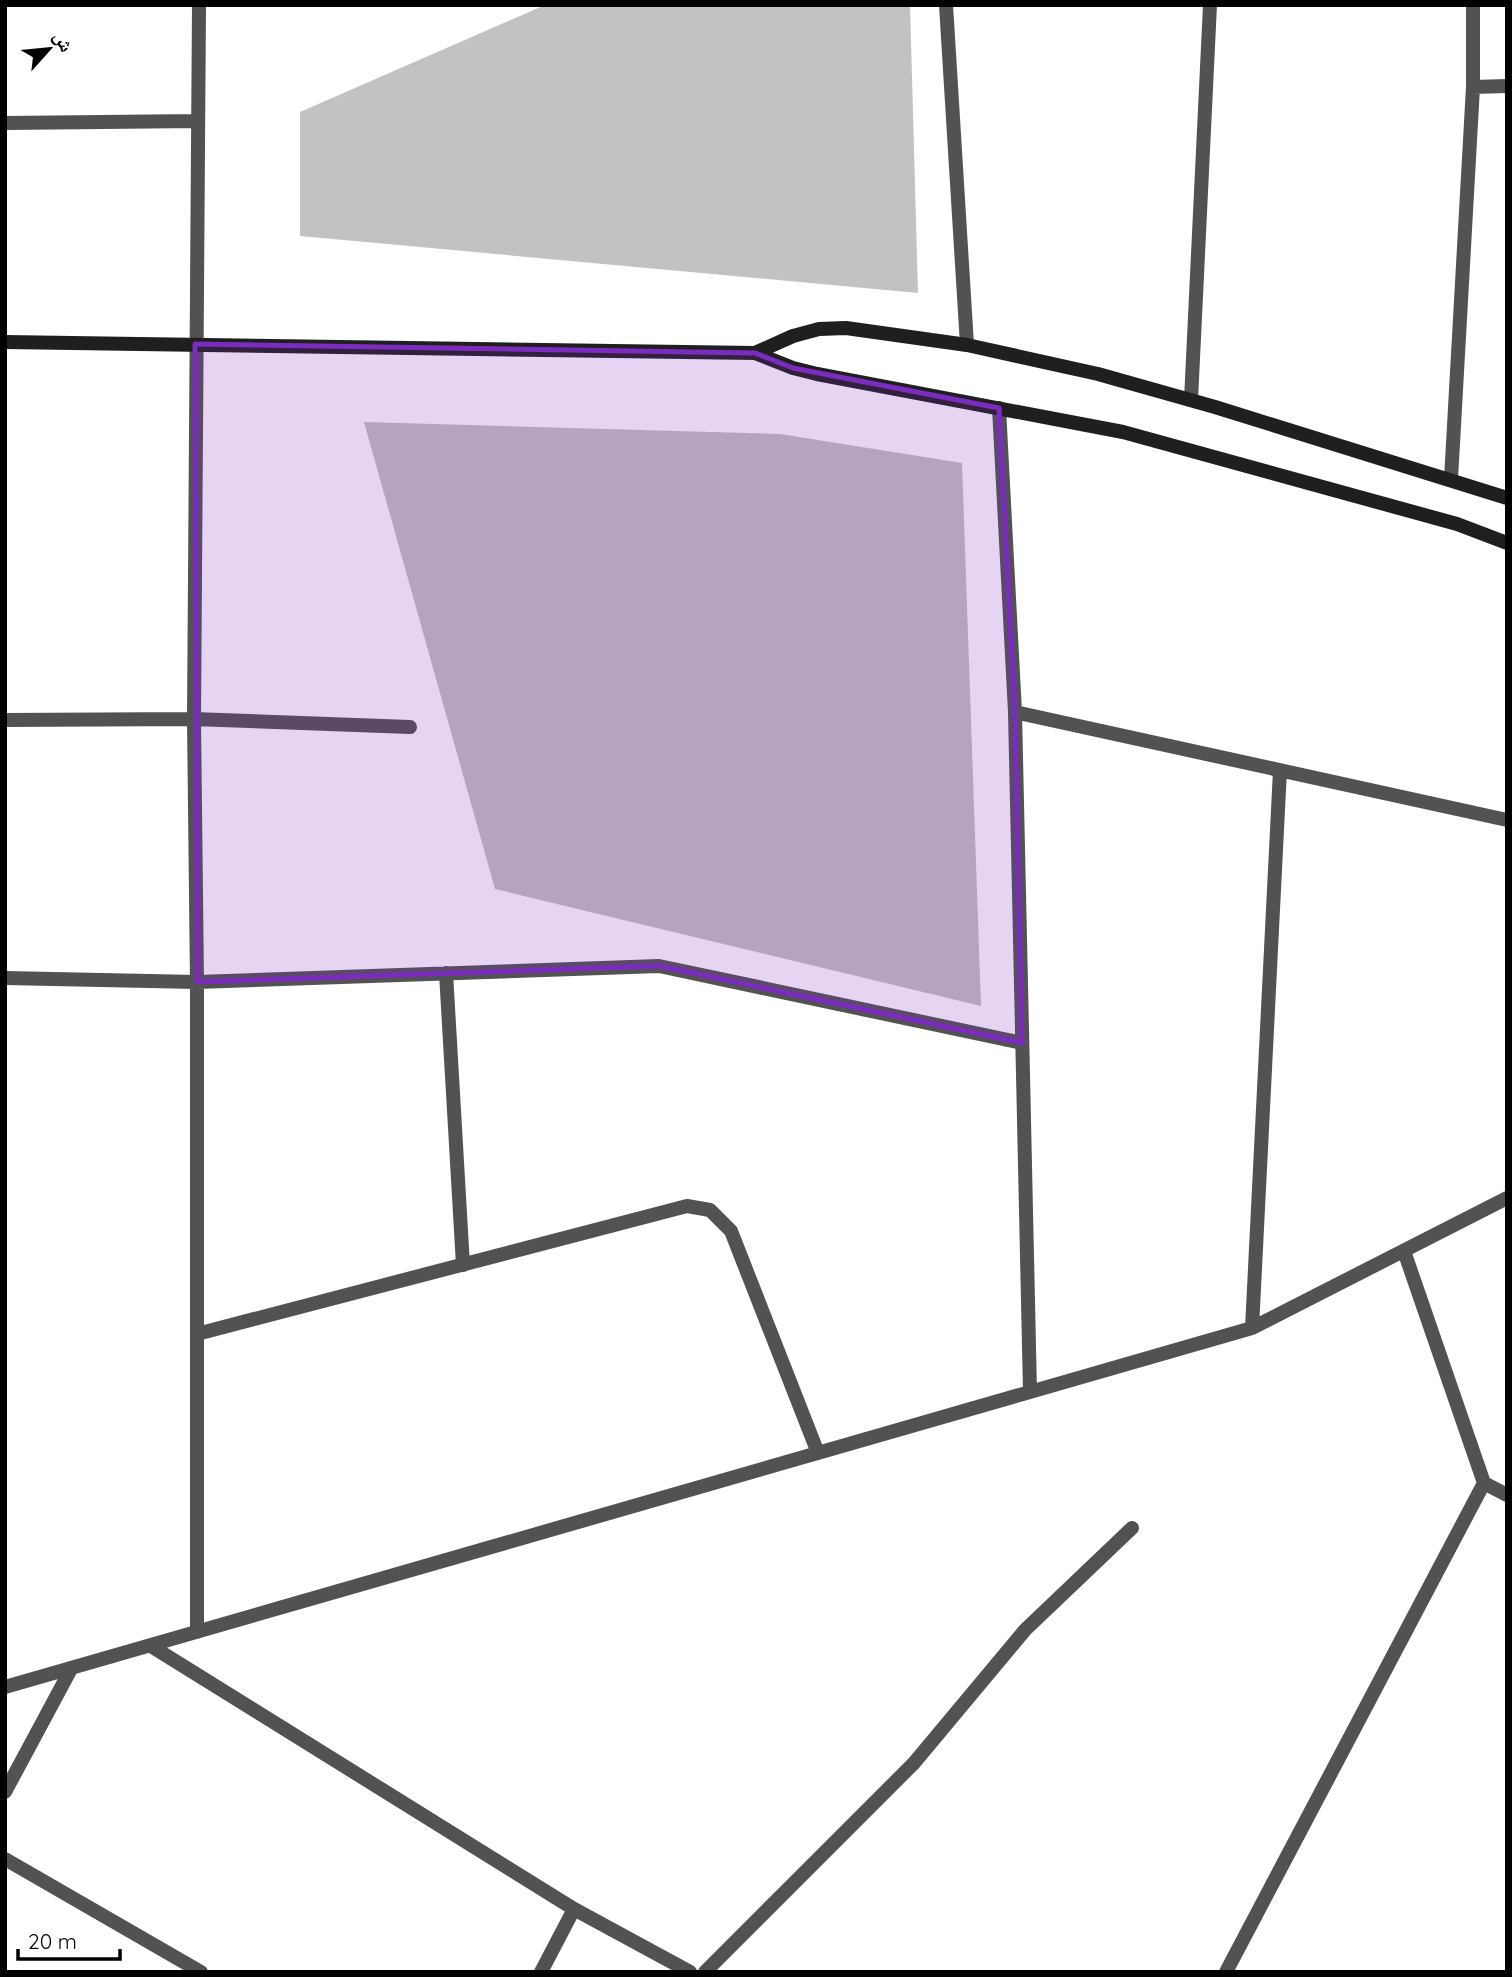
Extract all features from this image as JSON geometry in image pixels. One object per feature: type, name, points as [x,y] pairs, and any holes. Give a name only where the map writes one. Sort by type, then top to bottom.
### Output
[{"type":"main road","points":[[755,353],[793,336],[819,329],[846,328],[967,345],[1098,374],[1191,400],[1507,498]]},
{"type":"main road","points":[[5,342],[755,353],[805,371],[1123,432],[1457,524],[1507,543]]},
{"type":"street","points":[[197,1632],[197,982],[194,719],[199,5]]},
{"type":"street","points":[[946,5],[967,345]]},
{"type":"street","points":[[1191,400],[1210,5]]},
{"type":"street","points":[[1451,479],[1473,87],[1473,5]]},
{"type":"street","points":[[1473,87],[1507,86]]},
{"type":"street","points":[[5,123],[198,121]]},
{"type":"street","points":[[999,408],[1015,712],[1030,1392]]},
{"type":"street","points":[[1015,712],[1507,820]]},
{"type":"street","points":[[5,720],[194,719],[410,727]]},
{"type":"street","points":[[1252,1328],[1280,770]]},
{"type":"street","points":[[5,978],[197,982],[659,966],[1022,1042]]},
{"type":"street","points":[[446,973],[463,1265]]},
{"type":"street","points":[[5,1687],[1252,1328],[1507,1198]]},
{"type":"street","points":[[197,1334],[687,1206],[710,1210],[731,1231],[818,1453]]},
{"type":"street","points":[[1404,1251],[1484,1483],[1507,1495]]},
{"type":"street","points":[[1226,1972],[1484,1483]]},
{"type":"street","points":[[705,1972],[914,1763],[1025,1630],[1132,1528]]},
{"type":"street","points":[[151,1646],[574,1909],[690,1972]]},
{"type":"street","points":[[5,1792],[71,1669]]},
{"type":"street","points":[[5,1859],[201,1972]]},
{"type":"street","points":[[541,1972],[574,1909]]},
{"type":"highlighted area","points":[[195,344],[755,353],[793,368],[999,408],[1015,712],[1022,1043],[659,966],[197,982]]},
{"type":"building","points":[[545,5],[910,5],[918,293],[300,236],[300,112]]},
{"type":"building","points":[[364,422],[780,434],[962,463],[981,1006],[495,889]]}]
